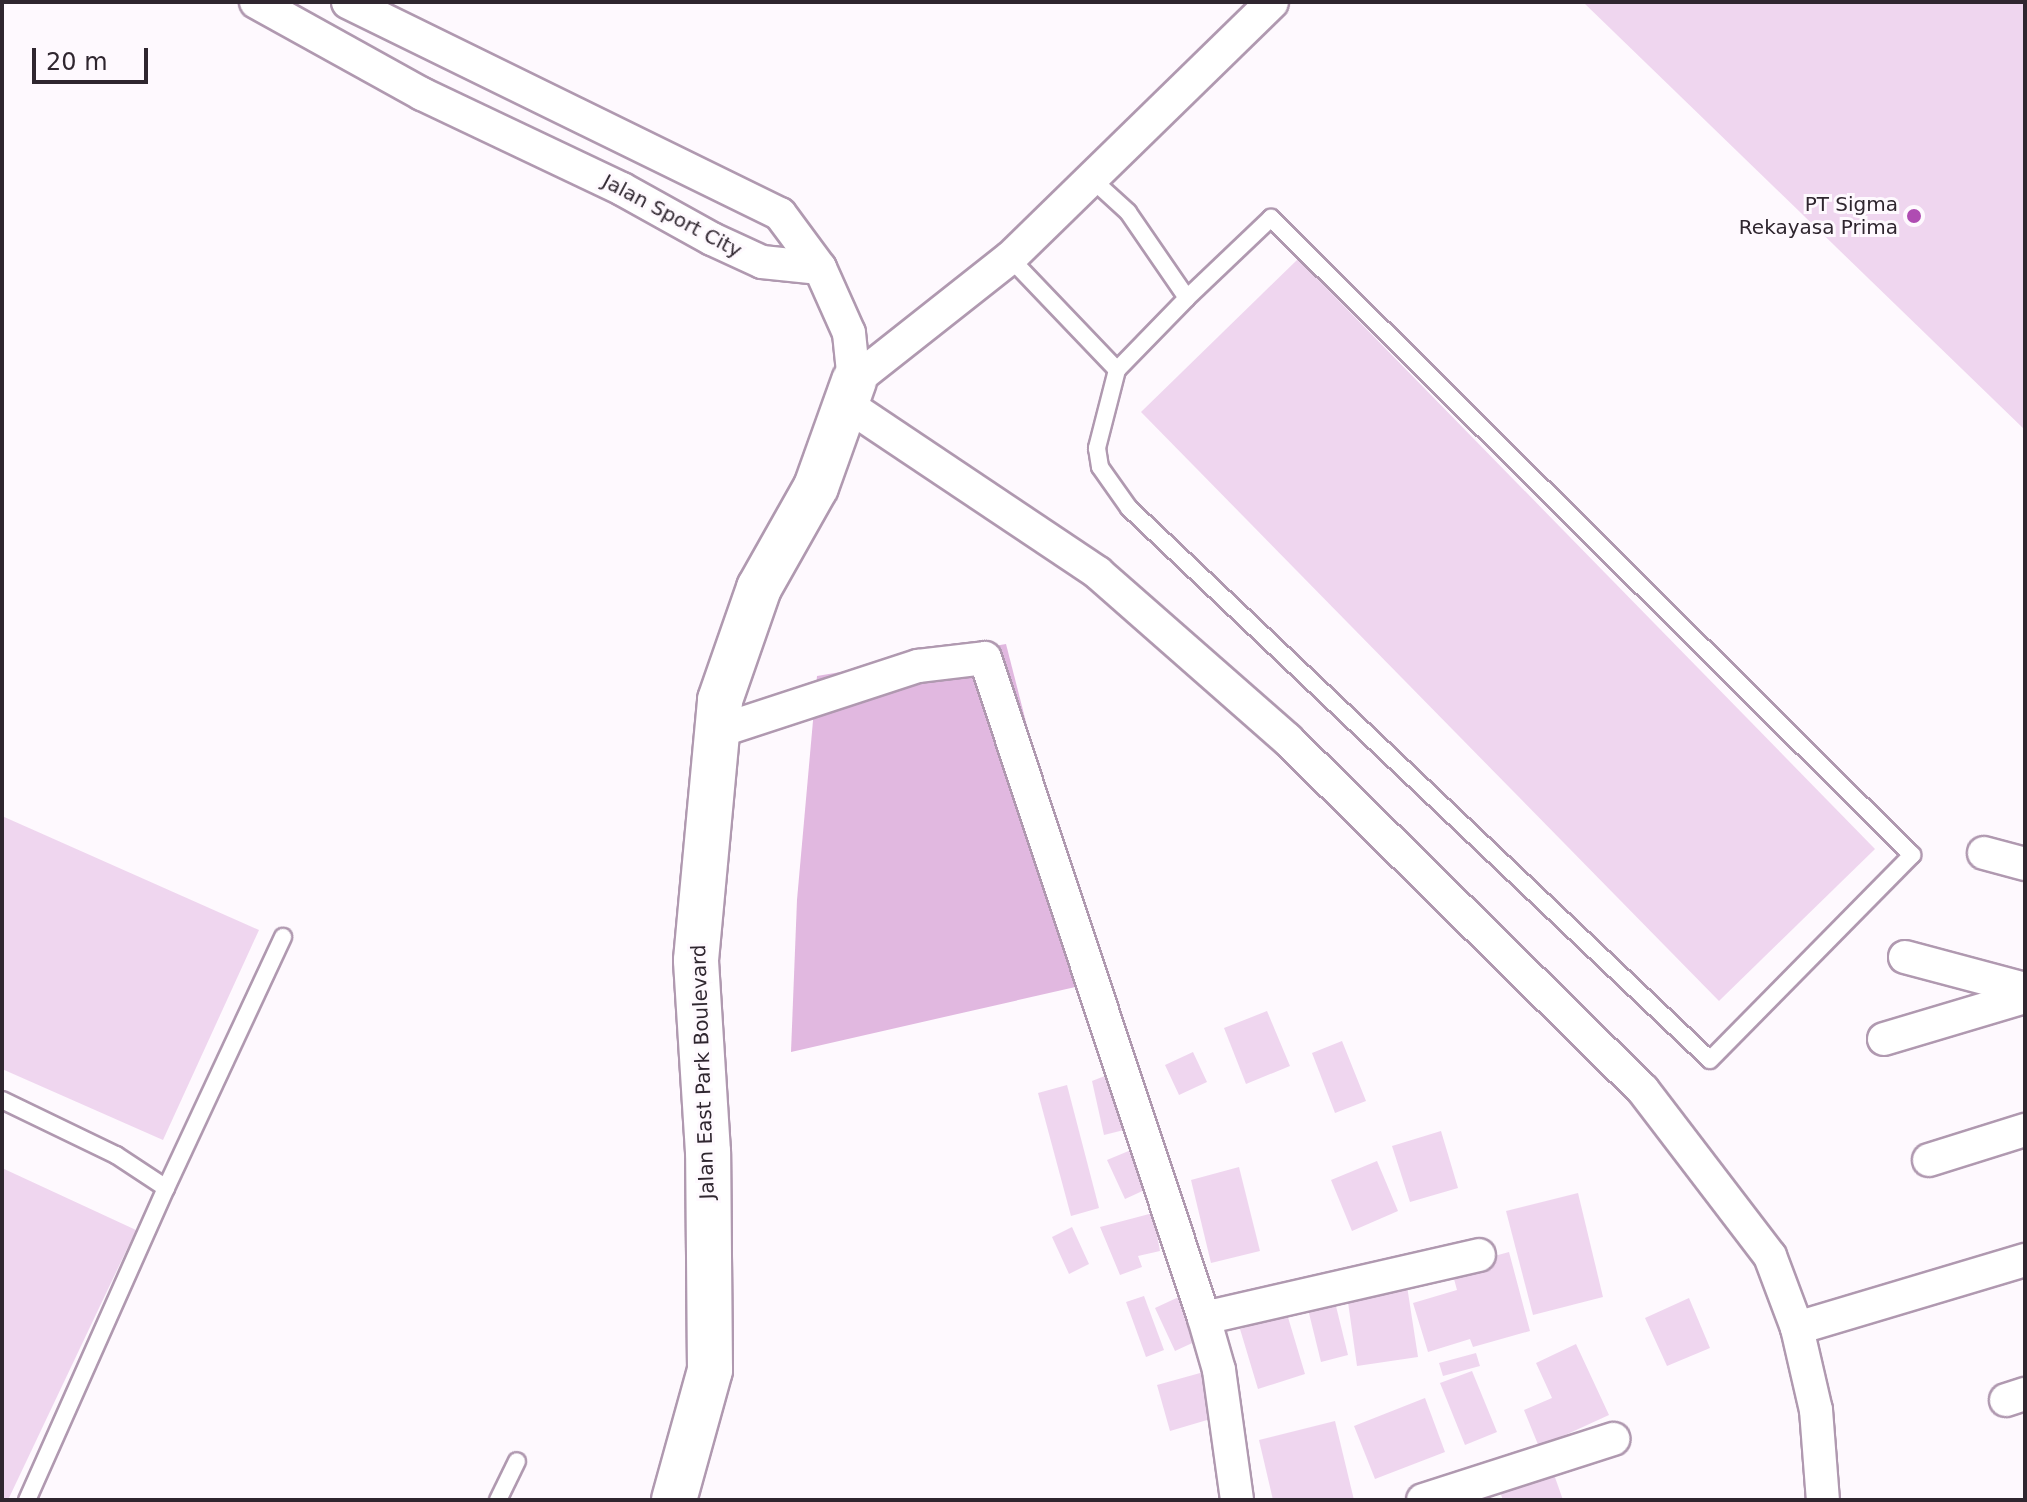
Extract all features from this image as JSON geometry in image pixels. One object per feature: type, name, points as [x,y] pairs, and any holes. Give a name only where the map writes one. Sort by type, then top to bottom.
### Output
[{"type":"main road","name":"Jalan East Park Boulevard","points":[[674,1500],[710,1370],[708,1152],[696,960],[720,700],[759,588],[816,487],[850,393]]},
{"type":"street","name":"Jalan Sport City","points":[[256,2],[422,94],[622,189],[712,239],[762,262],[820,268]]},
{"type":"street","points":[[348,2],[780,214],[820,268],[849,333],[850,393]]},
{"type":"street","points":[[850,393],[1010,258],[1272,2]]},
{"type":"street","points":[[850,393],[1098,573],[1287,739],[1643,1090],[1770,1256],[1797,1328],[1816,1410],[1823,1500]]},
{"type":"street","points":[[716,732],[918,666],[985,658],[1204,1318],[1219,1370],[1237,1500]]},
{"type":"street","points":[[1984,853],[2025,864]]},
{"type":"street","points":[[1905,957],[2025,989]]},
{"type":"street","points":[[1884,1039],[2025,997]]},
{"type":"street","points":[[1929,1160],[2025,1130]]},
{"type":"street","points":[[1204,1318],[1479,1255]]},
{"type":"street","points":[[1797,1328],[2025,1260]]},
{"type":"street","points":[[1423,1500],[1613,1439]]},
{"type":"lane","points":[[1093,180],[1128,212],[1187,298]]},
{"type":"lane","points":[[1271,218],[1912,855],[1710,1060],[1129,508],[1100,467],[1097,448],[1117,370],[1271,218]]},
{"type":"lane","points":[[1010,258],[1117,370]]},
{"type":"lane","points":[[27,1500],[166,1188],[283,937]]},
{"type":"lane","points":[[2,1100],[116,1155],[166,1188]]},
{"type":"lane","points":[[498,1500],[517,1461]]},
{"type":"shaded area","points":[[1006,644],[1093,983],[791,1052],[797,900],[817,676]]},
{"type":"building","name":"PT Sigma Rekayasa Prima","points":[[1583,2],[2025,2],[2025,430]]},
{"type":"building","points":[[1298,259],[1875,849],[1719,1001],[1141,412]]},
{"type":"building","points":[[2,816],[259,930],[163,1140],[2,1069]]},
{"type":"building","points":[[1267,1011],[1290,1066],[1246,1084],[1224,1028]]},
{"type":"building","points":[[1342,1041],[1366,1101],[1335,1113],[1312,1053]]},
{"type":"building","points":[[1193,1052],[1207,1082],[1179,1095],[1165,1065]]},
{"type":"building","points":[[1110,1074],[1132,1128],[1104,1135],[1092,1081]]},
{"type":"building","points":[[1067,1085],[1099,1208],[1071,1216],[1038,1093]]},
{"type":"building","points":[[1441,1131],[1458,1188],[1410,1202],[1392,1146]]},
{"type":"building","points":[[1131,1150],[1149,1188],[1125,1199],[1107,1160]]},
{"type":"building","points":[[1377,1161],[1398,1211],[1352,1231],[1331,1180]]},
{"type":"building","points":[[1239,1167],[1260,1251],[1211,1263],[1191,1180]]},
{"type":"building","points":[[2,1168],[136,1230],[8,1500],[2,1500]]},
{"type":"building","points":[[1578,1193],[1603,1297],[1533,1315],[1506,1211]]},
{"type":"building","points":[[1153,1213],[1160,1251],[1138,1256],[1142,1267],[1120,1275],[1100,1227]]},
{"type":"building","points":[[1072,1227],[1089,1264],[1069,1274],[1052,1237]]},
{"type":"building","points":[[1509,1252],[1530,1331],[1473,1347],[1470,1339],[1428,1352],[1413,1303],[1457,1290],[1451,1268]]},
{"type":"building","points":[[1407,1286],[1418,1357],[1357,1366],[1347,1295]]},
{"type":"building","points":[[1333,1294],[1348,1355],[1321,1362],[1306,1301]]},
{"type":"building","points":[[1183,1295],[1203,1338],[1175,1351],[1155,1308]]},
{"type":"building","points":[[1144,1296],[1164,1350],[1146,1357],[1126,1302]]},
{"type":"building","points":[[1689,1298],[1710,1348],[1667,1366],[1645,1318]]},
{"type":"building","points":[[1287,1314],[1305,1374],[1258,1389],[1240,1329]]},
{"type":"building","points":[[1576,1344],[1609,1415],[1539,1447],[1524,1410],[1552,1398],[1536,1363]]},
{"type":"building","points":[[1476,1353],[1480,1366],[1443,1376],[1439,1363]]},
{"type":"building","points":[[1211,1370],[1224,1415],[1170,1431],[1157,1385]]},
{"type":"building","points":[[1472,1371],[1497,1432],[1465,1445],[1440,1383]]},
{"type":"building","points":[[1425,1398],[1445,1452],[1375,1479],[1354,1426]]},
{"type":"building","points":[[1335,1421],[1354,1500],[1273,1500],[1259,1440]]},
{"type":"building","points":[[1551,1466],[1563,1500],[1503,1500],[1497,1484]]},
{"type":"place","name":"PT Sigma Rekayasa Prima","points":[[1914,216]]}]
